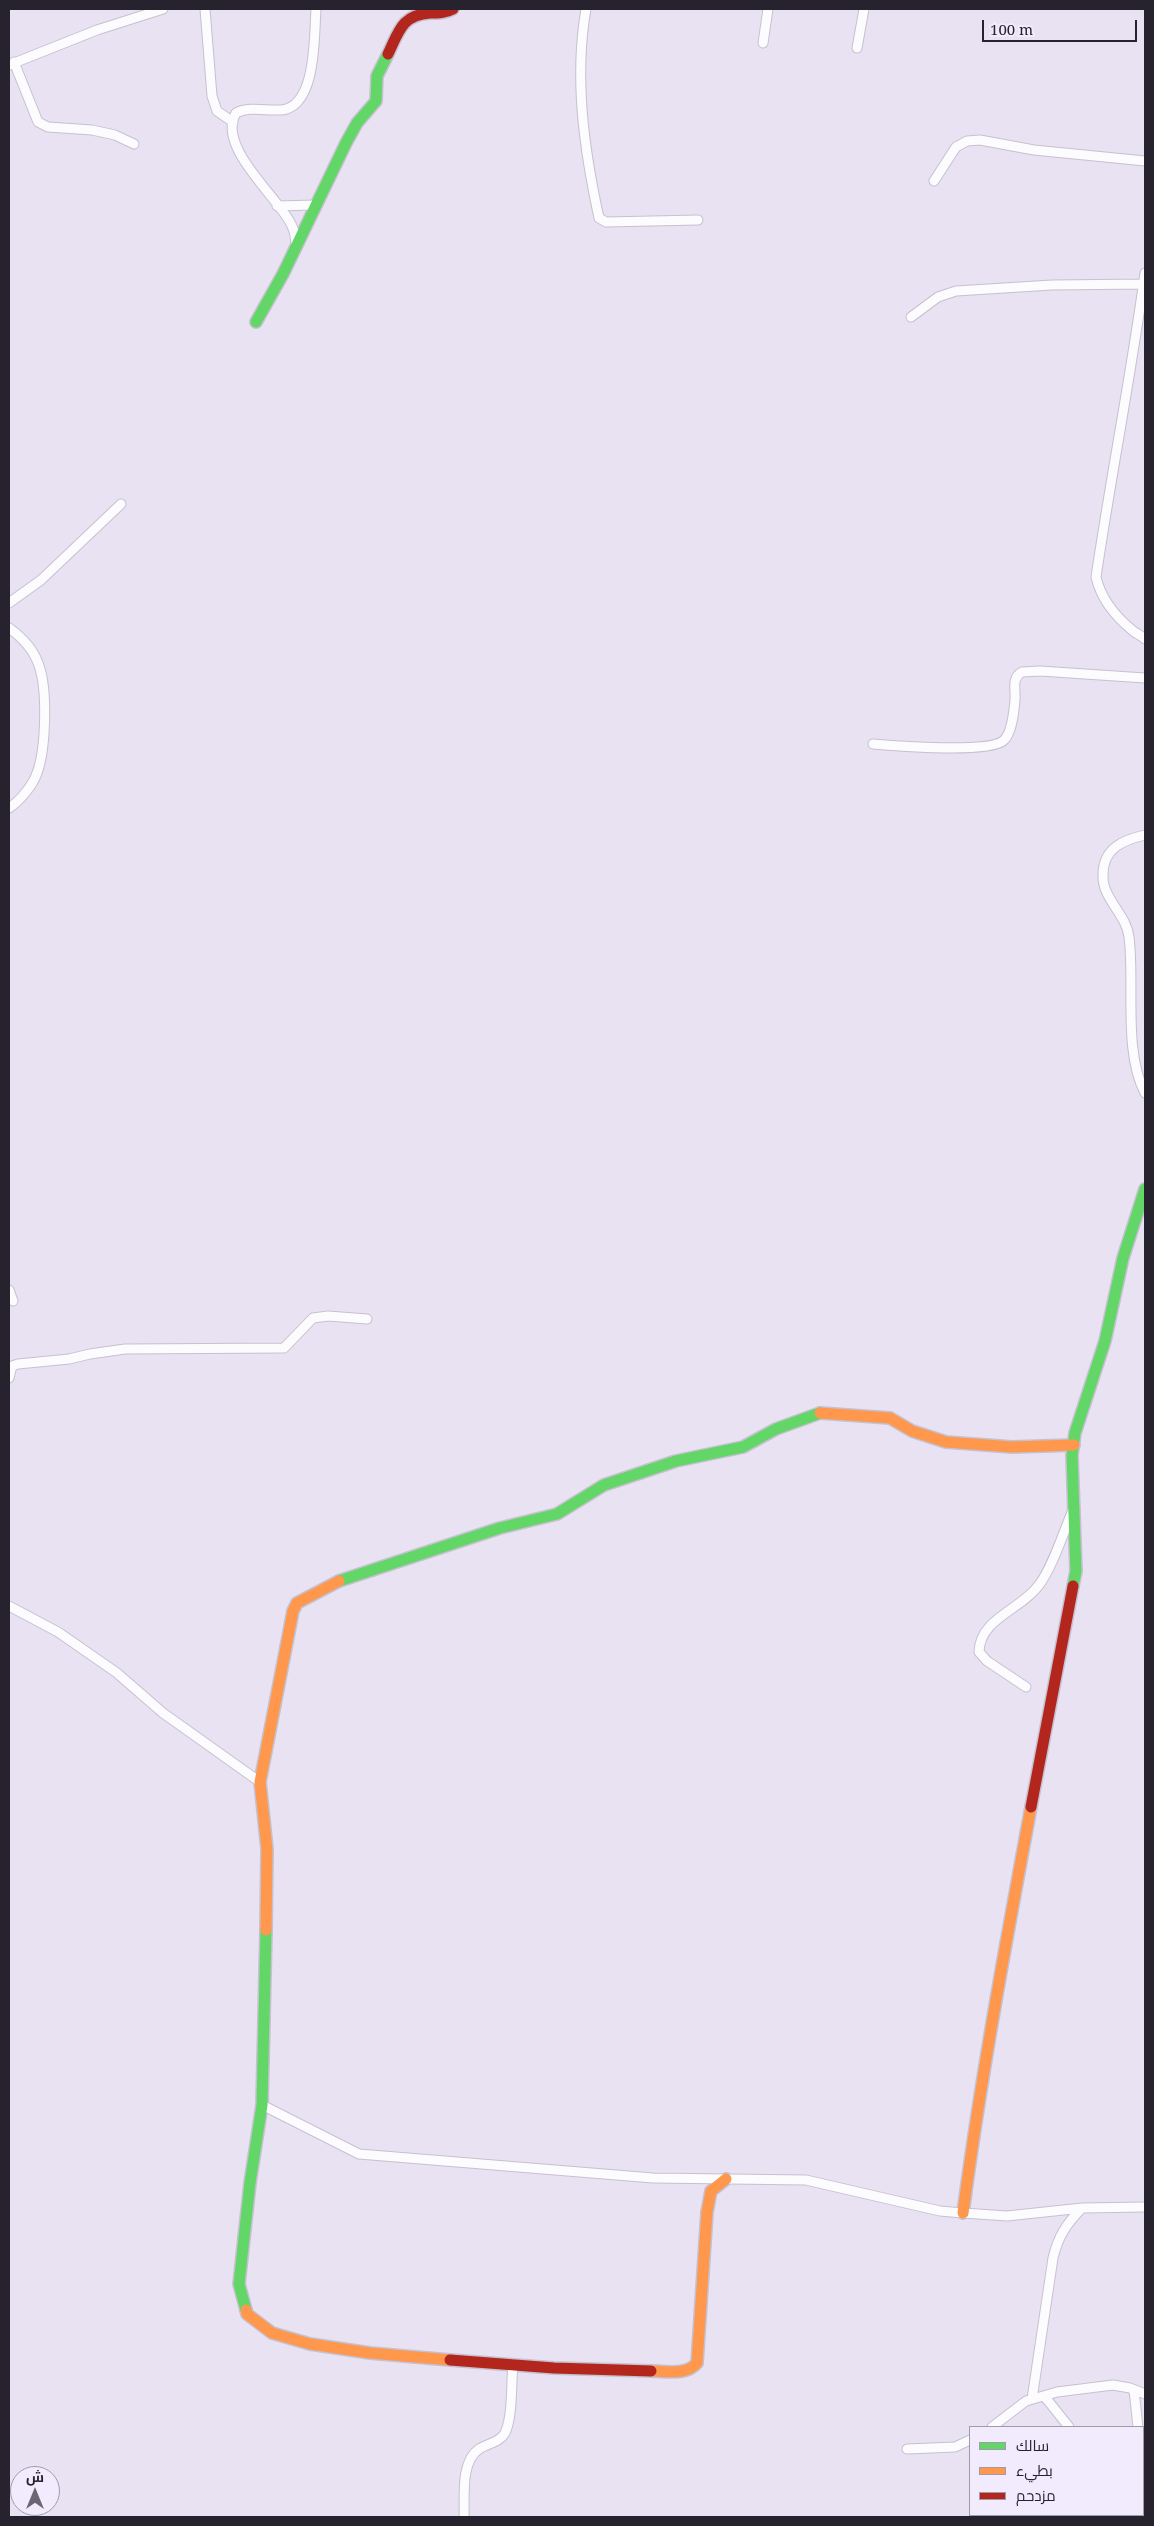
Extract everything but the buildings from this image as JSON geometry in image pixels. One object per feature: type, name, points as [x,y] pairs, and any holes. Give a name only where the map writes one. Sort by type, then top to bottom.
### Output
[{"type":"street","points":[[134,144],[115,136],[92,130],[48,127],[38,122],[11,64],[97,30],[163,9]]},
{"type":"street","points":[[205,9],[212,96],[217,110],[233,122]]},
{"type":"street","points":[[296,249],[291,224],[260,184],[239,148],[234,134],[233,122],[236,113],[242,110],[282,110],[295,105],[302,98],[309,76],[316,9]]},
{"type":"street","points":[[256,322],[296,249],[315,205],[357,123],[376,101],[377,76],[404,22],[417,14],[448,12],[453,9]]},
{"type":"street","points":[[586,9],[580,88],[582,117],[599,218],[606,222],[698,220]]},
{"type":"street","points":[[763,43],[768,9]]},
{"type":"street","points":[[858,48],[864,9]]},
{"type":"street","points":[[934,181],[956,147],[967,141],[1145,162]]},
{"type":"street","points":[[277,206],[315,205]]},
{"type":"street","points":[[1145,273],[1137,339],[1112,464],[1096,578],[1099,591],[1107,604],[1132,630],[1145,640]]},
{"type":"street","points":[[911,317],[938,297],[956,291],[1052,285],[1144,284]]},
{"type":"street","points":[[9,604],[41,580],[121,504]]},
{"type":"street","points":[[9,628],[30,649],[39,663],[43,690],[43,736],[39,766],[32,784],[9,808]]},
{"type":"street","points":[[873,744],[961,747],[997,744],[1005,739],[1010,728],[1015,700],[1015,682],[1022,672],[1040,671],[1145,678]]},
{"type":"street","points":[[1145,835],[1123,840],[1108,854],[1102,875],[1106,892],[1126,921],[1129,938],[1132,1023],[1138,1073],[1145,1093]]},
{"type":"street","points":[[963,2213],[976,2114],[997,1987],[1026,1845],[1058,1664],[1070,1615],[1076,1571],[1074,1445],[1082,1405],[1105,1340],[1123,1258],[1145,1189]]},
{"type":"street","points":[[9,1290],[13,1301]]},
{"type":"street","points":[[9,1378],[12,1366],[18,1364],[69,1360],[90,1354],[125,1349],[284,1348],[313,1318],[328,1316],[367,1319]]},
{"type":"street","points":[[726,2179],[711,2191],[707,2212],[697,2363],[693,2368],[683,2372],[513,2364],[370,2353],[310,2344],[272,2333],[252,2319],[244,2306],[239,2284],[250,2183],[262,2105],[267,1849],[260,1782],[288,1628],[293,1611],[297,1603],[343,1578],[450,1546],[500,1528],[556,1514],[604,1485],[676,1461],[743,1447],[776,1429],[822,1412],[890,1418],[912,1431],[946,1442],[1012,1447],[1074,1445]]},
{"type":"street","points":[[1026,1687],[987,1661],[979,1652],[981,1636],[986,1629],[1039,1585],[1074,1508]]},
{"type":"street","points":[[9,1606],[58,1632],[110,1668],[163,1713],[260,1782]]},
{"type":"street","points":[[262,2105],[360,2154],[377,2157],[446,2160],[654,2178],[806,2180],[940,2211],[1007,2216],[1082,2208],[1145,2207]]},
{"type":"street","points":[[1032,2399],[1054,2252],[1058,2238],[1069,2221],[1082,2208]]},
{"type":"street","points":[[464,2517],[468,2461],[479,2449],[498,2441],[504,2433],[508,2421],[513,2364]]},
{"type":"street","points":[[993,2426],[1032,2399],[1045,2397],[1057,2392],[1080,2391],[1096,2386],[1113,2385],[1145,2394]]},
{"type":"street","points":[[1134,2390],[1138,2426]]},
{"type":"street","points":[[1045,2397],[1068,2426]]},
{"type":"street","points":[[907,2449],[955,2447],[969,2440]]},
{"type":"traffic: fast","points":[[256,322],[283,274],[346,143],[357,123],[376,101],[377,76],[388,54]]},
{"type":"traffic: fast","points":[[1073,1586],[1076,1571],[1072,1455],[1075,1433],[1105,1341],[1123,1258],[1145,1189]]},
{"type":"traffic: fast","points":[[339,1581],[500,1528],[557,1514],[604,1485],[676,1461],[743,1447],[776,1429],[820,1413]]},
{"type":"traffic: fast","points":[[246,2310],[239,2284],[250,2183],[262,2105],[266,1930]]},
{"type":"traffic: slow","points":[[820,1413],[890,1418],[912,1431],[946,1442],[1012,1447],[1074,1445]]},
{"type":"traffic: slow","points":[[266,1930],[267,1849],[260,1782],[293,1611],[297,1603],[339,1581]]},
{"type":"traffic: slow","points":[[963,2213],[986,2060],[1031,1807]]},
{"type":"traffic: slow","points":[[651,2371],[682,2371],[697,2363],[707,2212],[711,2191],[726,2179]]},
{"type":"traffic: slow","points":[[246,2310],[247,2314],[272,2333],[310,2344],[370,2353],[450,2360]]},
{"type":"traffic: jam","points":[[388,54],[399,31],[407,21],[421,14],[439,13],[453,9]]},
{"type":"traffic: jam","points":[[1031,1807],[1073,1586]]},
{"type":"traffic: jam","points":[[450,2360],[554,2368],[651,2371]]}]
